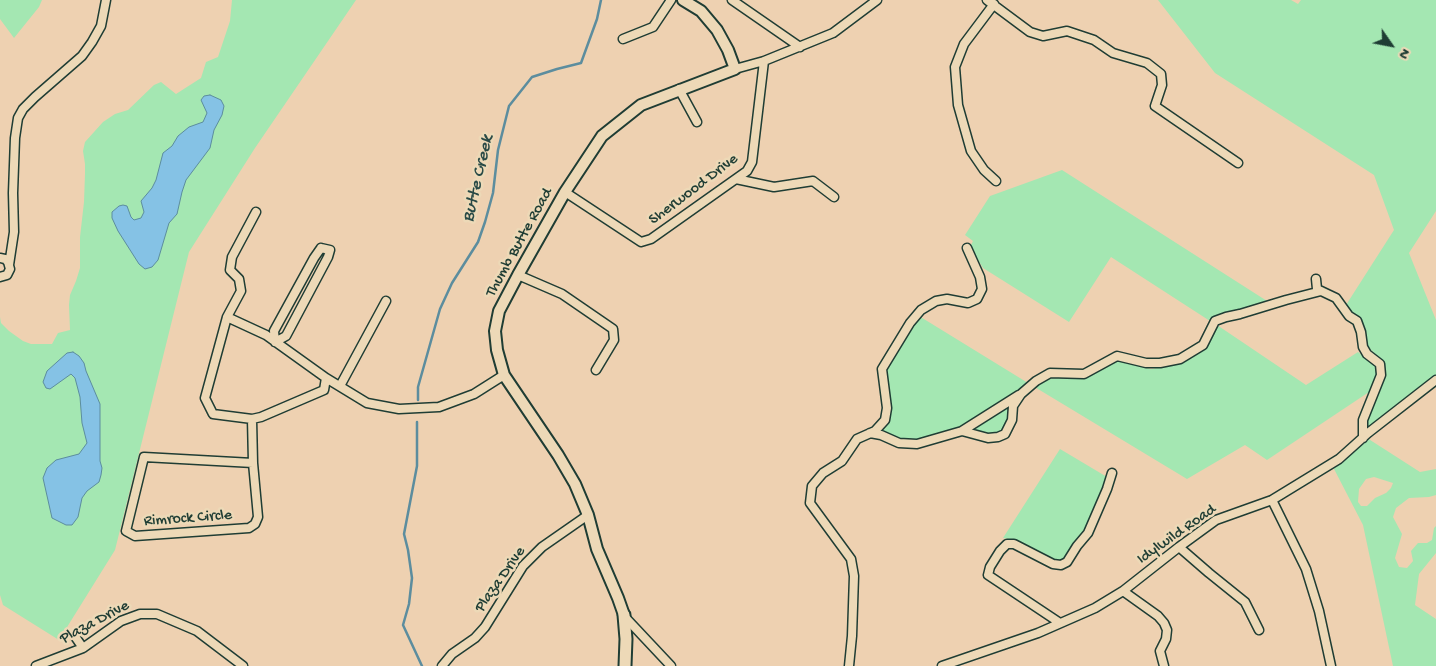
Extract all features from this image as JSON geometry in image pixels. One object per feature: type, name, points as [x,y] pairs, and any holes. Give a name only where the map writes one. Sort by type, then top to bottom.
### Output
[{"type":"main road","points":[[624,615],[626,639],[625,666]]},
{"type":"street","points":[[0,277],[9,272],[14,232],[14,156],[18,118],[23,109],[35,97],[82,56],[101,26],[106,0]]},
{"type":"street","points":[[624,39],[653,27],[671,0]]},
{"type":"street","points":[[683,0],[701,11],[717,30],[728,50],[735,69]]},
{"type":"street","points":[[732,0],[800,47]]},
{"type":"street","points":[[744,9],[748,0]]},
{"type":"street","name":"Thumb Butte Road","points":[[671,666],[624,615],[597,550],[588,515],[575,484],[558,455],[504,375],[497,350],[495,331],[499,311],[565,192],[602,136],[641,105],[735,69],[764,61],[833,33],[877,0]]},
{"type":"street","points":[[996,181],[984,170],[971,151],[958,105],[955,67],[964,44],[990,2],[1030,32],[1043,36],[1067,31],[1094,40],[1113,53],[1147,63],[1161,74],[1162,85],[1156,106],[1238,163]]},
{"type":"street","name":"Sherwood Drive","points":[[565,192],[641,242],[651,240],[747,171],[752,162],[764,61]]},
{"type":"street","points":[[680,89],[698,122]]},
{"type":"street","points":[[736,179],[774,187],[813,181],[834,197]]},
{"type":"street","points":[[256,212],[232,257],[230,270],[239,279],[241,291],[227,317],[205,398],[213,414],[252,419],[261,417],[324,390],[326,378]]},
{"type":"street","points":[[321,248],[330,250],[286,336],[275,342],[274,331],[314,258],[321,248]]},
{"type":"street","points":[[849,666],[854,576],[851,558],[810,503],[812,486],[823,473],[842,461],[857,439],[876,430],[885,420],[886,408],[882,369],[910,323],[921,310],[936,301],[947,299],[968,303],[977,299],[982,289],[980,277],[967,248]]},
{"type":"street","points":[[0,258],[5,259],[10,265]]},
{"type":"street","points":[[518,274],[562,294],[613,329],[614,340],[596,370]]},
{"type":"street","points":[[1316,279],[1317,290],[1336,298],[1349,316],[1357,321],[1363,347],[1380,364],[1381,376],[1363,420],[1363,438]]},
{"type":"street","points":[[870,433],[881,435],[900,443],[917,444],[962,431],[1050,373],[1084,374],[1117,356],[1146,364],[1160,364],[1180,359],[1203,345],[1215,321],[1226,316],[1321,292]]},
{"type":"street","points":[[340,386],[386,301]]},
{"type":"street","points":[[227,317],[266,336],[326,378],[367,403],[399,409],[439,407],[474,394],[504,375]]},
{"type":"street","name":"Idylwild Road","points":[[942,666],[1038,633],[1095,608],[1123,591],[1216,520],[1272,500],[1339,459],[1436,380]]},
{"type":"street","points":[[962,431],[988,438],[1005,434],[1012,420],[1013,406],[1020,394]]},
{"type":"street","name":"Rimrock Circle","points":[[252,419],[252,463],[258,517],[255,524],[249,528],[135,536],[126,531],[144,457],[252,463]]},
{"type":"street","points":[[1060,623],[988,575],[990,567],[1007,544],[1014,544],[1053,564],[1061,565],[1068,562],[1076,546],[1088,533],[1112,473]]},
{"type":"street","points":[[1272,500],[1306,568],[1319,612],[1331,666]]},
{"type":"street","name":"Plaza Drive","points":[[442,666],[452,654],[475,638],[485,627],[523,566],[542,547],[588,515]]},
{"type":"street","points":[[1179,547],[1245,602],[1259,630]]},
{"type":"street","points":[[1123,591],[1158,616],[1164,623],[1167,630],[1166,639],[1160,651],[1164,666]]},
{"type":"street","name":"Plaza Drive","points":[[36,666],[83,648],[121,621],[140,614],[157,614],[197,631],[243,666]]},
{"type":"street","points":[[74,635],[83,648]]},
{"type":"green space","points":[[0,0],[42,0],[39,7],[14,38],[0,19]]},
{"type":"green space","points":[[232,0],[356,0],[255,148],[189,252],[115,550],[59,640],[3,605],[0,595],[0,317],[1,323],[9,331],[31,344],[52,344],[58,333],[70,330],[70,295],[80,268],[80,237],[85,174],[83,151],[85,142],[103,122],[115,114],[128,110],[154,85],[161,82],[176,94],[201,78],[206,62],[218,57],[230,21]]},
{"type":"green space","points":[[1158,0],[1291,0],[1298,4],[1301,0],[1436,0],[1436,211],[1409,253],[1436,320],[1436,375],[1367,430],[1366,423],[1384,378],[1385,364],[1365,342],[1360,320],[1346,305],[1394,230],[1374,175],[1215,73]]},
{"type":"green space","points":[[1062,170],[1267,301],[1227,313],[1210,321],[1111,257],[1069,322],[983,268],[970,247],[973,241],[965,235],[990,196]]},
{"type":"green space","points":[[919,316],[1028,383],[966,427],[918,440],[903,441],[880,432],[892,411],[886,370]]},
{"type":"green space","points":[[1217,325],[1306,385],[1358,352],[1377,367],[1378,375],[1372,390],[1267,460],[1245,445],[1187,479],[1033,386],[1051,376],[1078,378],[1087,376],[1117,360],[1151,369],[1181,363],[1205,348]]},
{"type":"green space","points":[[1009,405],[1010,419],[1003,430],[991,436],[974,430]]},
{"type":"green space","points":[[1367,438],[1420,472],[1436,469],[1436,495],[1409,498],[1396,508],[1393,517],[1402,534],[1395,558],[1399,567],[1407,568],[1413,561],[1411,551],[1418,543],[1427,543],[1432,540],[1436,526],[1436,553],[1419,574],[1415,605],[1436,619],[1436,666],[1393,666],[1363,525],[1333,467]],"holes":[[[1374,477],[1393,483],[1386,493],[1375,498],[1367,506],[1361,506],[1358,502],[1359,489],[1366,479]]]},
{"type":"green space","points":[[1060,449],[1107,477],[1087,530],[1067,559],[1062,562],[1055,561],[1014,540],[1003,538]]},
{"type":"water","points":[[210,95],[221,100],[224,106],[222,115],[214,130],[210,148],[186,180],[177,214],[169,223],[158,260],[152,267],[145,269],[139,264],[118,231],[112,218],[112,212],[123,205],[127,206],[134,220],[141,218],[144,212],[141,201],[156,180],[163,153],[189,127],[203,122],[207,113],[201,100],[204,96]]},
{"type":"water","points":[[73,352],[84,363],[100,404],[100,461],[102,468],[99,482],[87,491],[82,498],[78,517],[72,525],[66,525],[52,518],[43,478],[47,468],[56,460],[79,454],[87,443],[82,423],[80,397],[75,378],[71,374],[50,389],[46,388],[43,382],[47,371],[67,353]]},
{"type":"waterway","name":"Butte Creek","points":[[418,400],[418,387],[440,309],[452,283],[478,242],[485,222],[493,193],[498,150],[509,106],[532,77],[581,63],[597,19],[601,0]]},
{"type":"waterway","name":"Butte Creek","points":[[417,422],[417,466],[404,534],[412,578],[409,604],[403,625],[422,666]]}]
